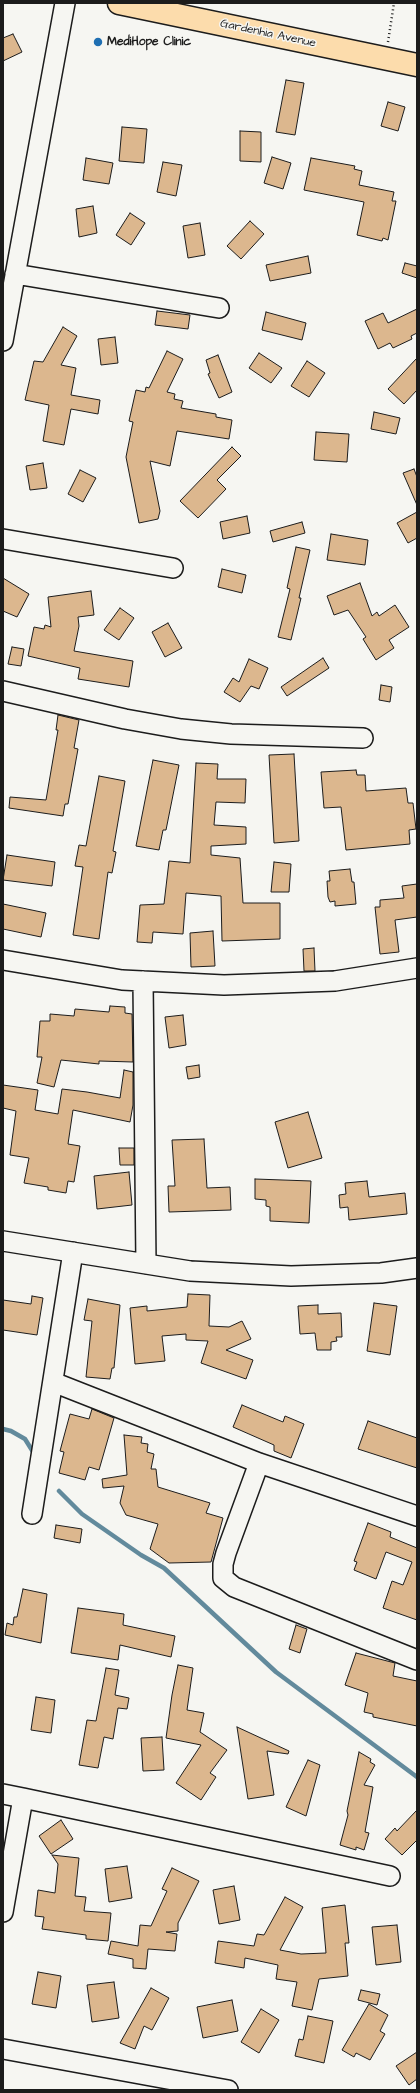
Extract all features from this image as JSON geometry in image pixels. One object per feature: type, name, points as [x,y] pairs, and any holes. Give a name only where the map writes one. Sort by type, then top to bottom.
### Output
[{"type":"main road","name":"Gardenhia Avenue","points":[[119,3],[417,66]]},
{"type":"street","points":[[3,341],[65,3]]},
{"type":"street","points":[[15,274],[219,308]]},
{"type":"street","points":[[3,539],[173,568]]},
{"type":"street","points":[[3,691],[125,720],[181,729],[231,734],[363,738]]},
{"type":"street","points":[[3,960],[122,980],[224,985],[335,981],[417,968]]},
{"type":"street","points":[[143,981],[146,1264]]},
{"type":"street","points":[[3,1241],[190,1271],[291,1276],[382,1273],[417,1268]]},
{"type":"street","points":[[32,1514],[54,1382],[73,1252]]},
{"type":"street","points":[[54,1382],[259,1463],[417,1516]]},
{"type":"street","points":[[259,1463],[226,1553],[223,1564],[223,1578],[234,1587],[417,1660]]},
{"type":"street","points":[[3,1794],[390,1876]]},
{"type":"street","points":[[3,1912],[23,1798]]},
{"type":"street","points":[[3,2049],[228,2090]]},
{"type":"path","points":[[386,59],[394,3]]},
{"type":"building","points":[[13,34],[22,52],[3,61],[3,38]]},
{"type":"building","points":[[286,80],[304,83],[295,135],[276,132]]},
{"type":"building","points":[[388,102],[405,107],[398,131],[381,126]]},
{"type":"building","points":[[122,127],[147,129],[144,163],[119,161]]},
{"type":"building","points":[[240,131],[261,132],[261,162],[240,161]]},
{"type":"building","points":[[272,157],[291,163],[283,189],[264,183]]},
{"type":"building","points":[[86,158],[113,163],[109,184],[83,180]]},
{"type":"building","points":[[311,158],[355,166],[354,169],[362,171],[359,185],[394,192],[392,201],[396,201],[388,240],[383,238],[382,241],[357,235],[364,202],[304,190]]},
{"type":"building","points":[[163,162],[182,165],[176,196],[157,192]]},
{"type":"building","points":[[93,206],[97,233],[79,237],[76,209]]},
{"type":"building","points":[[130,213],[145,223],[131,245],[116,235]]},
{"type":"building","points":[[250,221],[264,234],[241,259],[227,246]]},
{"type":"building","points":[[200,223],[205,255],[188,258],[183,226]]},
{"type":"building","points":[[308,256],[311,273],[270,281],[266,265]]},
{"type":"building","points":[[405,263],[417,266],[417,278],[402,273]]},
{"type":"building","points":[[417,309],[417,333],[411,336],[412,339],[393,348],[390,343],[378,349],[365,321],[383,313],[388,323]]},
{"type":"building","points":[[157,311],[190,315],[188,329],[155,325]]},
{"type":"building","points":[[266,312],[306,323],[302,340],[262,330]]},
{"type":"building","points":[[63,327],[77,336],[61,365],[76,368],[71,395],[100,400],[98,414],[71,409],[64,445],[43,441],[49,405],[25,400],[34,361],[43,362]]},
{"type":"building","points":[[115,337],[118,363],[101,365],[98,339]]},
{"type":"building","points":[[167,351],[183,359],[167,392],[175,394],[174,399],[183,401],[181,408],[216,414],[216,417],[232,420],[229,439],[177,431],[170,466],[150,461],[160,511],[158,519],[139,523],[126,457],[133,422],[129,421],[136,390],[145,392],[146,387],[149,388]]},
{"type":"building","points":[[259,353],[282,368],[271,383],[249,368]]},
{"type":"building","points":[[218,355],[232,392],[219,398],[208,374],[210,373],[206,360]]},
{"type":"building","points":[[417,358],[417,390],[404,404],[388,389]]},
{"type":"building","points":[[307,361],[325,373],[309,397],[291,386]]},
{"type":"building","points":[[374,412],[400,418],[396,434],[371,429]]},
{"type":"building","points":[[316,432],[349,434],[347,462],[314,460]]},
{"type":"building","points":[[232,447],[241,456],[217,480],[226,489],[198,518],[180,501]]},
{"type":"building","points":[[43,463],[47,488],[30,490],[26,466]]},
{"type":"building","points":[[414,469],[417,477],[417,505],[403,473]]},
{"type":"building","points":[[80,470],[96,478],[83,502],[68,494]]},
{"type":"building","points":[[417,512],[417,538],[408,543],[397,523]]},
{"type":"building","points":[[247,516],[250,533],[223,539],[220,522]]},
{"type":"building","points":[[302,522],[305,533],[273,542],[270,531]]},
{"type":"building","points":[[331,534],[368,540],[365,565],[327,560]]},
{"type":"building","points":[[296,547],[310,550],[291,640],[278,637],[290,589],[287,588]]},
{"type":"building","points":[[222,569],[246,575],[242,593],[218,587]]},
{"type":"building","points":[[3,578],[29,594],[17,617],[3,611]]},
{"type":"building","points":[[360,583],[372,616],[377,612],[379,616],[395,605],[409,627],[389,640],[394,648],[376,660],[363,639],[366,637],[348,610],[334,615],[327,596]]},
{"type":"building","points":[[91,591],[94,615],[78,617],[79,626],[74,651],[133,661],[129,687],[78,679],[80,668],[28,656],[34,627],[44,629],[45,625],[51,627],[48,597]]},
{"type":"building","points":[[120,608],[134,618],[119,640],[104,630]]},
{"type":"building","points":[[168,623],[182,648],[165,657],[152,632]]},
{"type":"building","points":[[12,647],[24,649],[21,666],[8,664]]},
{"type":"building","points":[[323,658],[329,668],[287,696],[281,687]]},
{"type":"building","points":[[249,659],[268,668],[259,689],[251,686],[240,702],[224,692],[233,678],[239,682]]},
{"type":"building","points":[[381,685],[392,687],[390,702],[379,700]]},
{"type":"building","points":[[58,715],[79,720],[74,748],[78,749],[68,804],[65,804],[63,816],[9,808],[10,797],[46,800],[58,730],[56,730]]},
{"type":"building","points":[[294,754],[299,841],[274,843],[269,755]]},
{"type":"building","points":[[153,760],[179,765],[166,830],[163,830],[159,850],[136,846]]},
{"type":"building","points":[[196,763],[218,764],[217,779],[246,779],[245,803],[216,802],[214,825],[246,827],[246,844],[211,846],[211,855],[240,858],[243,903],[280,903],[280,939],[222,941],[221,896],[186,893],[183,934],[153,932],[152,943],[137,942],[140,905],[164,904],[169,861],[190,863]]},
{"type":"building","points":[[356,770],[357,775],[365,775],[366,791],[406,788],[408,803],[413,803],[416,829],[409,830],[410,844],[346,850],[341,807],[324,808],[321,772]]},
{"type":"building","points":[[99,776],[125,781],[113,851],[116,852],[112,873],[108,872],[99,939],[73,935],[83,867],[75,866],[79,845],[86,846]]},
{"type":"building","points":[[7,855],[55,862],[52,886],[3,880]]},
{"type":"building","points":[[274,862],[291,864],[289,892],[271,892]]},
{"type":"building","points":[[350,869],[352,882],[354,882],[356,904],[335,906],[335,901],[330,902],[328,897],[327,881],[330,881],[329,871]]},
{"type":"building","points":[[417,884],[417,917],[395,920],[399,952],[380,954],[375,907],[380,907],[380,900],[404,898],[402,886]]},
{"type":"building","points":[[3,904],[46,913],[41,937],[3,929]]},
{"type":"building","points":[[213,931],[215,966],[191,967],[190,933]]},
{"type":"building","points":[[314,948],[315,971],[304,971],[303,949]]},
{"type":"building","points":[[110,1006],[125,1007],[125,1013],[132,1014],[133,1062],[99,1061],[99,1064],[61,1060],[54,1087],[37,1083],[42,1057],[37,1057],[40,1021],[50,1021],[50,1014],[74,1016],[75,1009],[109,1012]]},
{"type":"building","points":[[183,1015],[186,1045],[169,1048],[165,1017]]},
{"type":"building","points":[[199,1065],[200,1077],[188,1079],[186,1067]]},
{"type":"building","points":[[124,1070],[133,1072],[133,1105],[130,1122],[73,1110],[68,1144],[80,1146],[74,1182],[68,1181],[66,1193],[48,1190],[48,1187],[24,1183],[29,1158],[10,1155],[16,1111],[3,1108],[3,1085],[38,1090],[35,1110],[58,1114],[62,1089],[120,1098]]},
{"type":"building","points":[[308,1112],[322,1158],[288,1168],[275,1122]]},
{"type":"building","points":[[204,1139],[207,1188],[230,1187],[231,1210],[169,1212],[168,1186],[175,1186],[172,1140]]},
{"type":"building","points":[[119,1148],[134,1148],[134,1165],[120,1165]]},
{"type":"building","points":[[129,1172],[132,1205],[97,1209],[94,1176]]},
{"type":"building","points":[[255,1179],[311,1181],[309,1223],[270,1221],[270,1207],[266,1206],[266,1200],[255,1199]]},
{"type":"building","points":[[367,1181],[369,1197],[405,1193],[407,1214],[349,1220],[348,1207],[340,1208],[339,1195],[346,1194],[345,1183]]},
{"type":"building","points":[[188,1294],[210,1295],[209,1326],[229,1327],[242,1321],[251,1339],[226,1350],[253,1360],[246,1379],[201,1363],[208,1341],[186,1340],[186,1334],[162,1336],[165,1361],[135,1364],[130,1308],[147,1306],[147,1311],[187,1307]]},
{"type":"building","points":[[32,1296],[43,1298],[37,1335],[3,1330],[3,1300],[31,1304]]},
{"type":"building","points":[[88,1299],[120,1305],[114,1368],[112,1368],[110,1379],[86,1377],[92,1321],[84,1320]]},
{"type":"building","points":[[374,1303],[397,1306],[390,1355],[367,1351]]},
{"type":"building","points":[[318,1305],[318,1314],[341,1313],[342,1337],[336,1337],[337,1341],[331,1342],[331,1350],[317,1350],[315,1333],[300,1334],[298,1306]]},
{"type":"building","points":[[242,1405],[283,1422],[285,1416],[304,1424],[291,1458],[274,1451],[274,1445],[233,1427]]},
{"type":"building","points":[[92,1409],[114,1418],[99,1470],[89,1467],[85,1480],[59,1473],[64,1452],[60,1451],[70,1414],[89,1419]]},
{"type":"building","points":[[368,1421],[417,1438],[417,1468],[358,1449]]},
{"type":"building","points":[[124,1435],[142,1437],[141,1443],[148,1444],[147,1452],[154,1454],[151,1469],[156,1469],[158,1487],[210,1503],[206,1513],[223,1518],[211,1562],[169,1563],[150,1549],[158,1524],[126,1515],[120,1503],[124,1486],[103,1488],[102,1479],[127,1475]]},
{"type":"building","points":[[368,1523],[391,1532],[390,1537],[417,1548],[417,1620],[383,1608],[392,1581],[403,1585],[412,1562],[386,1552],[376,1579],[354,1570],[357,1562],[354,1561]]},
{"type":"building","points":[[56,1525],[82,1529],[80,1543],[54,1538]]},
{"type":"building","points":[[23,1589],[47,1594],[41,1643],[5,1635],[7,1623],[13,1625],[14,1617],[17,1617]]},
{"type":"building","points":[[78,1608],[124,1614],[123,1625],[175,1636],[171,1657],[120,1645],[118,1660],[71,1653]]},
{"type":"building","points":[[296,1625],[307,1629],[300,1653],[289,1649]]},
{"type":"building","points":[[356,1653],[395,1663],[393,1676],[417,1681],[417,1726],[373,1717],[373,1714],[364,1712],[368,1693],[345,1685]]},
{"type":"building","points":[[178,1665],[193,1668],[187,1710],[204,1713],[200,1732],[227,1750],[210,1773],[216,1777],[201,1800],[176,1783],[201,1745],[166,1738]]},
{"type":"building","points":[[106,1668],[119,1670],[115,1695],[129,1698],[127,1709],[118,1708],[113,1739],[104,1737],[98,1768],[79,1765],[87,1720],[96,1721]]},
{"type":"building","points":[[36,1697],[55,1700],[51,1733],[31,1730]]},
{"type":"building","points":[[237,1727],[289,1751],[288,1754],[267,1751],[274,1795],[248,1799]]},
{"type":"building","points":[[162,1737],[164,1770],[143,1771],[141,1738]]},
{"type":"building","points":[[359,1752],[371,1759],[370,1762],[375,1765],[364,1785],[373,1787],[365,1832],[369,1833],[364,1850],[356,1847],[356,1850],[340,1845],[348,1815],[347,1811]]},
{"type":"building","points":[[308,1760],[320,1765],[306,1816],[286,1807]]},
{"type":"building","points":[[417,1810],[417,1840],[402,1855],[385,1839],[395,1828],[397,1831]]},
{"type":"building","points":[[61,1820],[73,1839],[51,1854],[39,1836]]},
{"type":"building","points":[[52,1855],[79,1858],[75,1896],[86,1897],[84,1911],[111,1913],[108,1941],[86,1939],[86,1935],[42,1929],[44,1917],[35,1916],[38,1890],[55,1893],[58,1864]]},
{"type":"building","points":[[127,1866],[132,1898],[109,1902],[105,1869]]},
{"type":"building","points":[[172,1868],[199,1881],[178,1923],[178,1931],[166,1932],[177,1934],[175,1951],[148,1949],[146,1969],[133,1968],[133,1959],[108,1954],[111,1941],[138,1946],[140,1925],[151,1926],[167,1891],[162,1889]]},
{"type":"building","points":[[234,1886],[240,1920],[219,1924],[213,1890]]},
{"type":"building","points":[[285,1897],[303,1907],[280,1950],[301,1954],[326,1953],[322,1908],[345,1905],[349,1943],[345,1943],[348,1976],[319,1979],[312,2010],[292,2006],[297,1982],[276,1979],[278,1965],[245,1958],[244,1968],[215,1963],[218,1941],[254,1946],[257,1934],[264,1935]]},
{"type":"building","points":[[397,1925],[401,1962],[376,1965],[372,1927]]},
{"type":"building","points":[[38,1972],[61,1976],[56,2008],[32,2004]]},
{"type":"building","points":[[114,1982],[119,2018],[92,2022],[87,1985]]},
{"type":"building","points":[[151,1988],[169,1998],[152,2030],[144,2026],[135,2049],[120,2043]]},
{"type":"building","points":[[361,1990],[380,1994],[377,2005],[358,2000]]},
{"type":"building","points":[[232,2000],[238,2031],[203,2038],[197,2007]]},
{"type":"building","points":[[369,2004],[388,2015],[380,2031],[385,2034],[370,2060],[356,2053],[354,2057],[342,2050]]},
{"type":"building","points":[[261,2009],[279,2020],[259,2053],[241,2042]]},
{"type":"building","points":[[308,2016],[333,2021],[324,2063],[295,2056],[299,2039],[303,2040]]},
{"type":"building","points":[[417,2052],[417,2079],[409,2085],[396,2066]]},
{"type":"waterway","points":[[3,1429],[11,1431],[25,1439],[35,1455]]},
{"type":"waterway","points":[[59,1491],[82,1514],[141,1555],[164,1568],[276,1672],[417,1777]]},
{"type":"place","name":"MediHope Clinic","points":[[98,42]]}]
